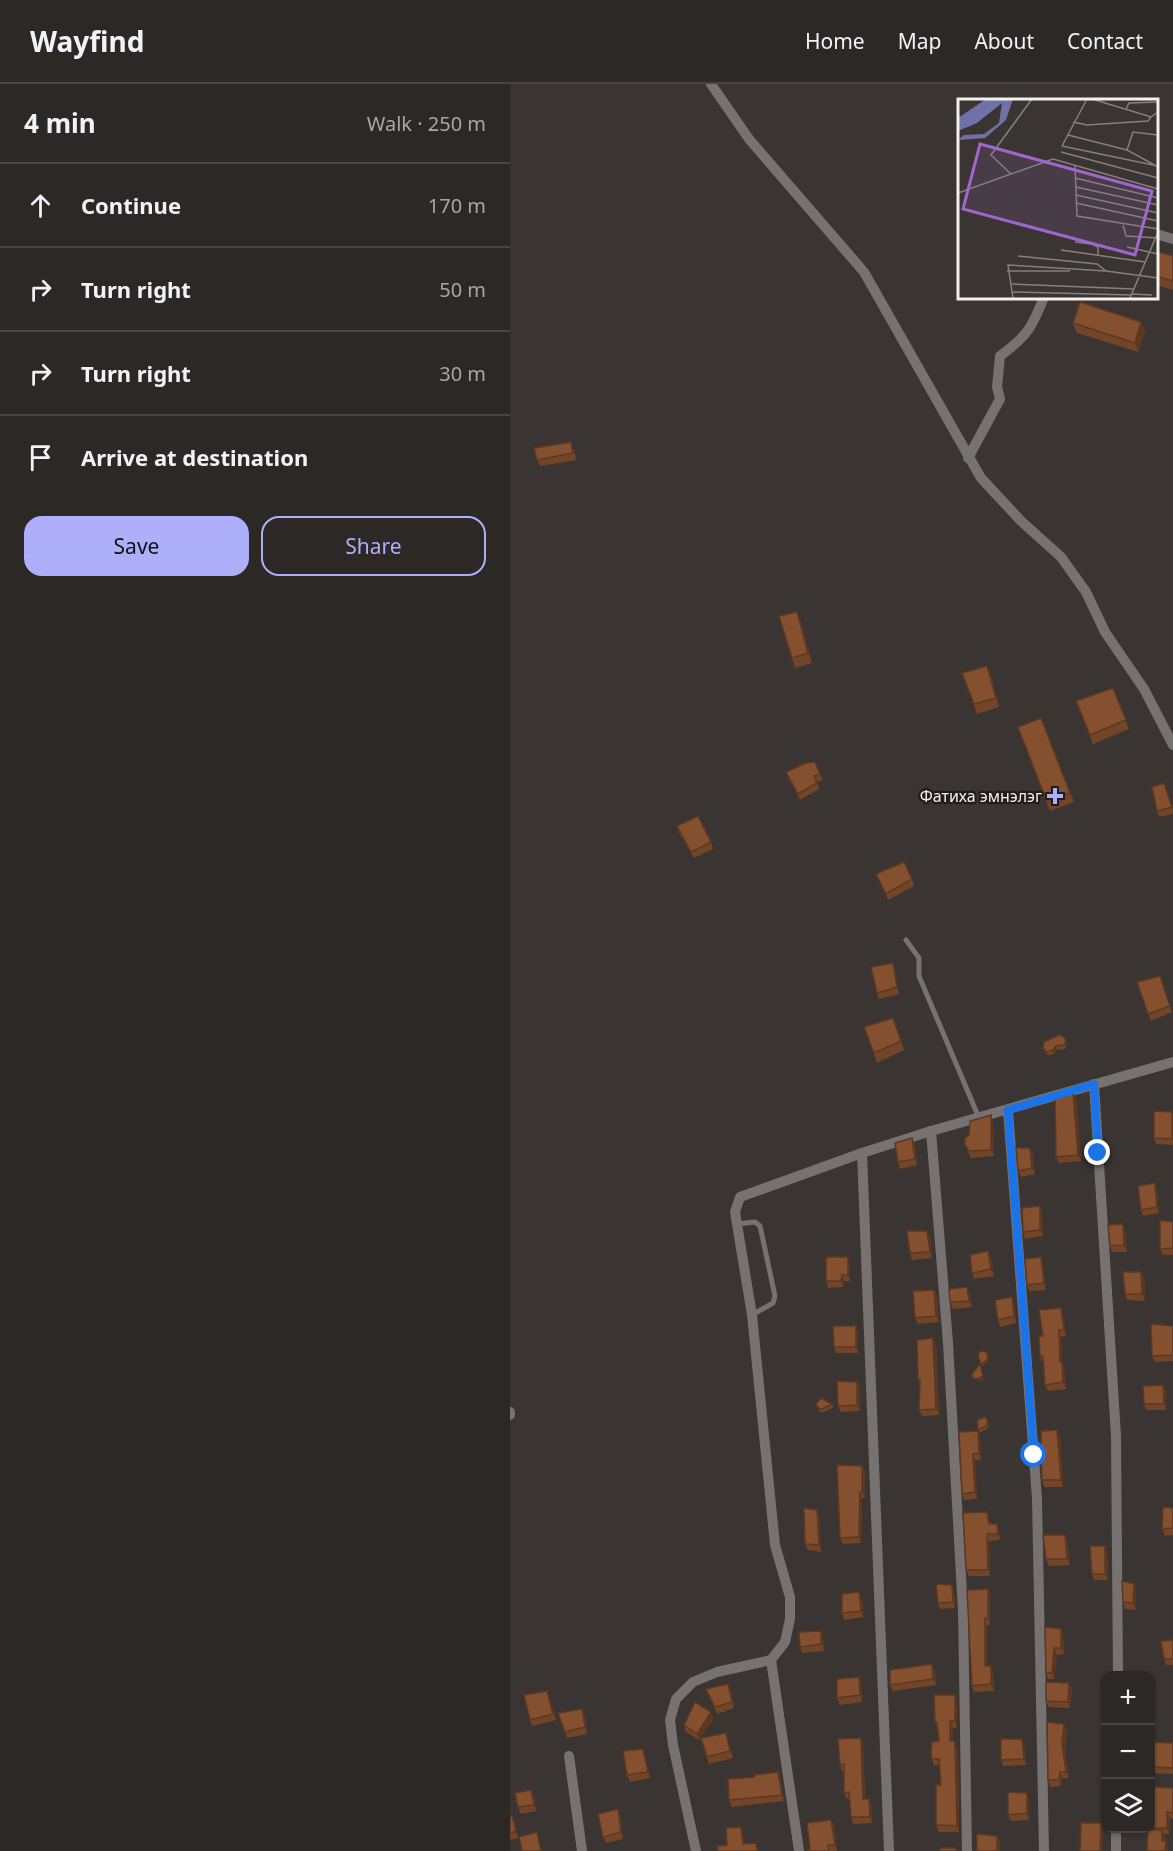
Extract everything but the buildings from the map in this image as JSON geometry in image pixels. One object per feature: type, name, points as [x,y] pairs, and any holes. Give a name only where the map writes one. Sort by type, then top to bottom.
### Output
[{"type":"street","points":[[711,84],[749,139],[864,272],[981,478],[1021,521],[1061,557],[1086,591],[1105,632],[1144,689],[1173,745]]},
{"type":"street","points":[[1158,235],[1173,239]]},
{"type":"street","points":[[968,458],[1000,399],[997,387],[1000,356],[1022,340],[1033,325],[1044,298]]},
{"type":"street","points":[[696,1851],[673,1745],[670,1720],[676,1699],[693,1682],[771,1659],[785,1642],[790,1619],[790,1597],[775,1545],[752,1315],[736,1224],[735,1212],[740,1197],[931,1131],[1173,1062]]},
{"type":"street","points":[[1094,1084],[1116,1436],[1118,1671]]},
{"type":"street","points":[[1008,1110],[1037,1500],[1044,1851]]},
{"type":"street","points":[[931,1131],[948,1343],[963,1611],[968,1851]]},
{"type":"street","points":[[862,1153],[889,1851]]},
{"type":"street","points":[[771,1659],[799,1851]]},
{"type":"street","points":[[569,1756],[582,1851]]},
{"type":"street","points":[[1116,1833],[1116,1851]]},
{"type":"lane","points":[[906,940],[919,958],[919,976],[979,1118]]},
{"type":"lane","points":[[736,1224],[756,1222],[760,1227],[775,1296],[772,1304],[752,1315]]},
{"type":"place","name":"Фатиха эмнэлэг","points":[[1055,796]]},
{"type":"route","points":[[1034,1455],[1008,1110],[1094,1084],[1098,1153]]}]
